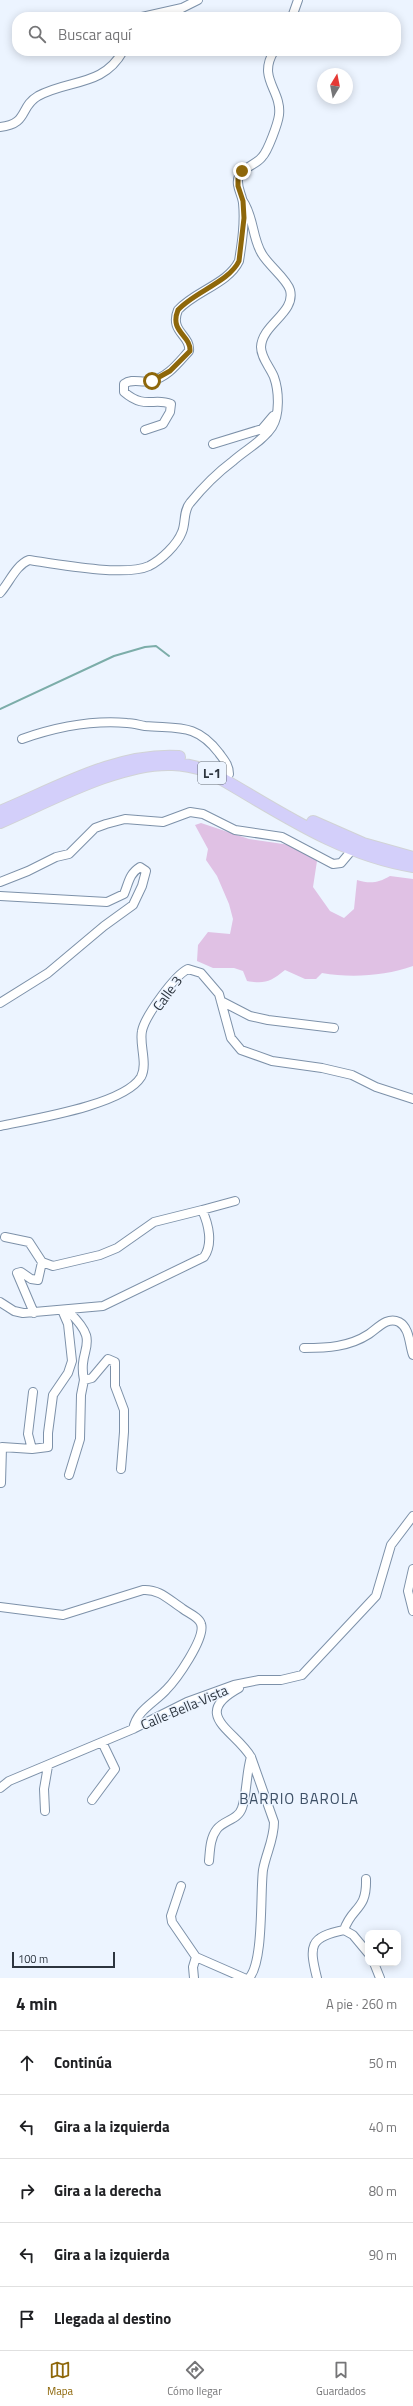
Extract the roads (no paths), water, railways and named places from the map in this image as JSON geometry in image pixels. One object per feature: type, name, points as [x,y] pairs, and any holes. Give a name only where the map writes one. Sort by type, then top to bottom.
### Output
[{"type":"main road","name":"L-1","points":[[0,812],[112,765],[142,758],[188,757],[209,763],[324,828],[390,854],[413,858]]},
{"type":"main road","name":"L-1","points":[[0,822],[115,774],[171,764],[189,766],[208,771],[321,836],[352,850],[387,862],[413,866]]},
{"type":"street","points":[[164,12],[182,8],[198,0]]},
{"type":"street","points":[[294,12],[298,0]]},
{"type":"street","points":[[0,127],[18,123],[24,116],[29,103],[37,97],[60,87],[74,85],[97,78],[121,56]]},
{"type":"street","points":[[0,593],[19,567],[29,560],[69,566],[128,570],[148,566],[155,562],[172,547],[182,533],[186,513],[192,501],[214,476],[264,437],[272,427],[276,411],[277,386],[262,352],[262,339],[289,302],[290,290],[267,261],[256,244],[249,210],[243,201],[238,186],[238,178],[242,171],[262,157],[279,116],[279,105],[270,85],[268,73],[268,65],[272,56]]},
{"type":"street","points":[[144,430],[163,424],[170,412],[171,404],[162,402],[148,404],[140,402],[130,398],[124,392],[122,387],[128,382],[146,382],[158,379],[170,371],[190,351],[189,344],[178,330],[176,316],[182,305],[237,267],[244,229],[243,201]]},
{"type":"street","points":[[213,444],[262,429],[276,411]]},
{"type":"street","points":[[22,739],[70,725],[118,722],[147,726],[166,725],[200,734],[212,744],[225,761],[229,768],[229,774]]},
{"type":"street","points":[[0,882],[22,874],[56,857],[69,854],[95,828],[125,819],[162,822],[190,812],[203,814],[235,830],[282,837],[333,864],[341,863],[352,850]]},
{"type":"street","points":[[0,896],[107,902],[124,894],[128,880],[134,871],[140,867],[146,871],[142,886],[133,905],[48,973],[0,1003]]},
{"type":"street","name":"Calle 3","points":[[0,1126],[110,1100],[136,1082],[141,1076],[143,1069],[142,1031],[160,999],[182,972],[194,969],[201,973],[219,994],[234,1044],[250,1054],[272,1061],[322,1068],[352,1075],[376,1087],[413,1100]]},
{"type":"street","points":[[221,1001],[250,1016],[268,1020],[334,1028]]},
{"type":"street","points":[[4,1237],[30,1242],[42,1262],[53,1266],[100,1255],[117,1248],[154,1222],[235,1201]]},
{"type":"street","points":[[0,1302],[14,1311],[34,1313],[103,1306],[112,1303],[204,1257],[208,1250],[209,1234],[202,1210]]},
{"type":"street","points":[[34,1313],[17,1273],[21,1272],[31,1279],[38,1280],[42,1262]]},
{"type":"street","points":[[62,1311],[69,1312],[86,1332],[88,1344],[83,1363],[84,1380],[81,1395],[80,1439],[69,1475]]},
{"type":"street","points":[[2,1483],[2,1447],[32,1449],[48,1448],[48,1433],[53,1395],[68,1373],[72,1361],[68,1324],[62,1311]]},
{"type":"street","points":[[304,1348],[332,1348],[352,1343],[386,1322],[394,1321],[400,1322],[405,1328],[413,1355]]},
{"type":"street","points":[[84,1380],[92,1378],[108,1359],[115,1362],[115,1386],[124,1410],[121,1469]]},
{"type":"street","points":[[32,1449],[28,1434],[34,1392]]},
{"type":"street","name":"Calle Bella Vista","points":[[0,1788],[9,1781],[48,1766],[133,1729],[187,1702],[248,1682],[291,1678],[308,1671],[376,1596],[391,1545],[413,1516]]},
{"type":"street","points":[[413,1569],[408,1591],[413,1611]]},
{"type":"street","points":[[0,1606],[63,1615],[143,1590],[154,1590],[196,1618],[202,1626],[202,1633],[184,1667],[166,1690],[138,1716],[133,1729]]},
{"type":"street","points":[[248,1682],[225,1696],[219,1703],[217,1713],[223,1728],[246,1748],[251,1757],[274,1822],[274,1833],[263,1869],[263,1892],[256,1965],[249,1978]]},
{"type":"street","points":[[92,1800],[115,1768],[102,1742]]},
{"type":"street","points":[[209,1861],[210,1846],[217,1828],[237,1816],[242,1808],[246,1777],[251,1757]]},
{"type":"street","points":[[44,1811],[44,1789],[48,1766]]},
{"type":"street","points":[[344,1930],[347,1922],[364,1901],[366,1880]]},
{"type":"street","points":[[181,1886],[171,1916],[176,1927],[196,1957],[244,1978]]},
{"type":"street","points":[[317,1978],[311,1958],[316,1942],[329,1934],[344,1930],[353,1935],[365,1949]]},
{"type":"street","points":[[194,1978],[193,1967],[196,1957]]},
{"type":"street","points":[[375,1966],[380,1978]]},
{"type":"waterway","points":[[0,709],[114,656],[145,647],[156,646],[169,656]]},
{"type":"district","name":"BARRIO BAROLA","points":[[299,1798]]}]
